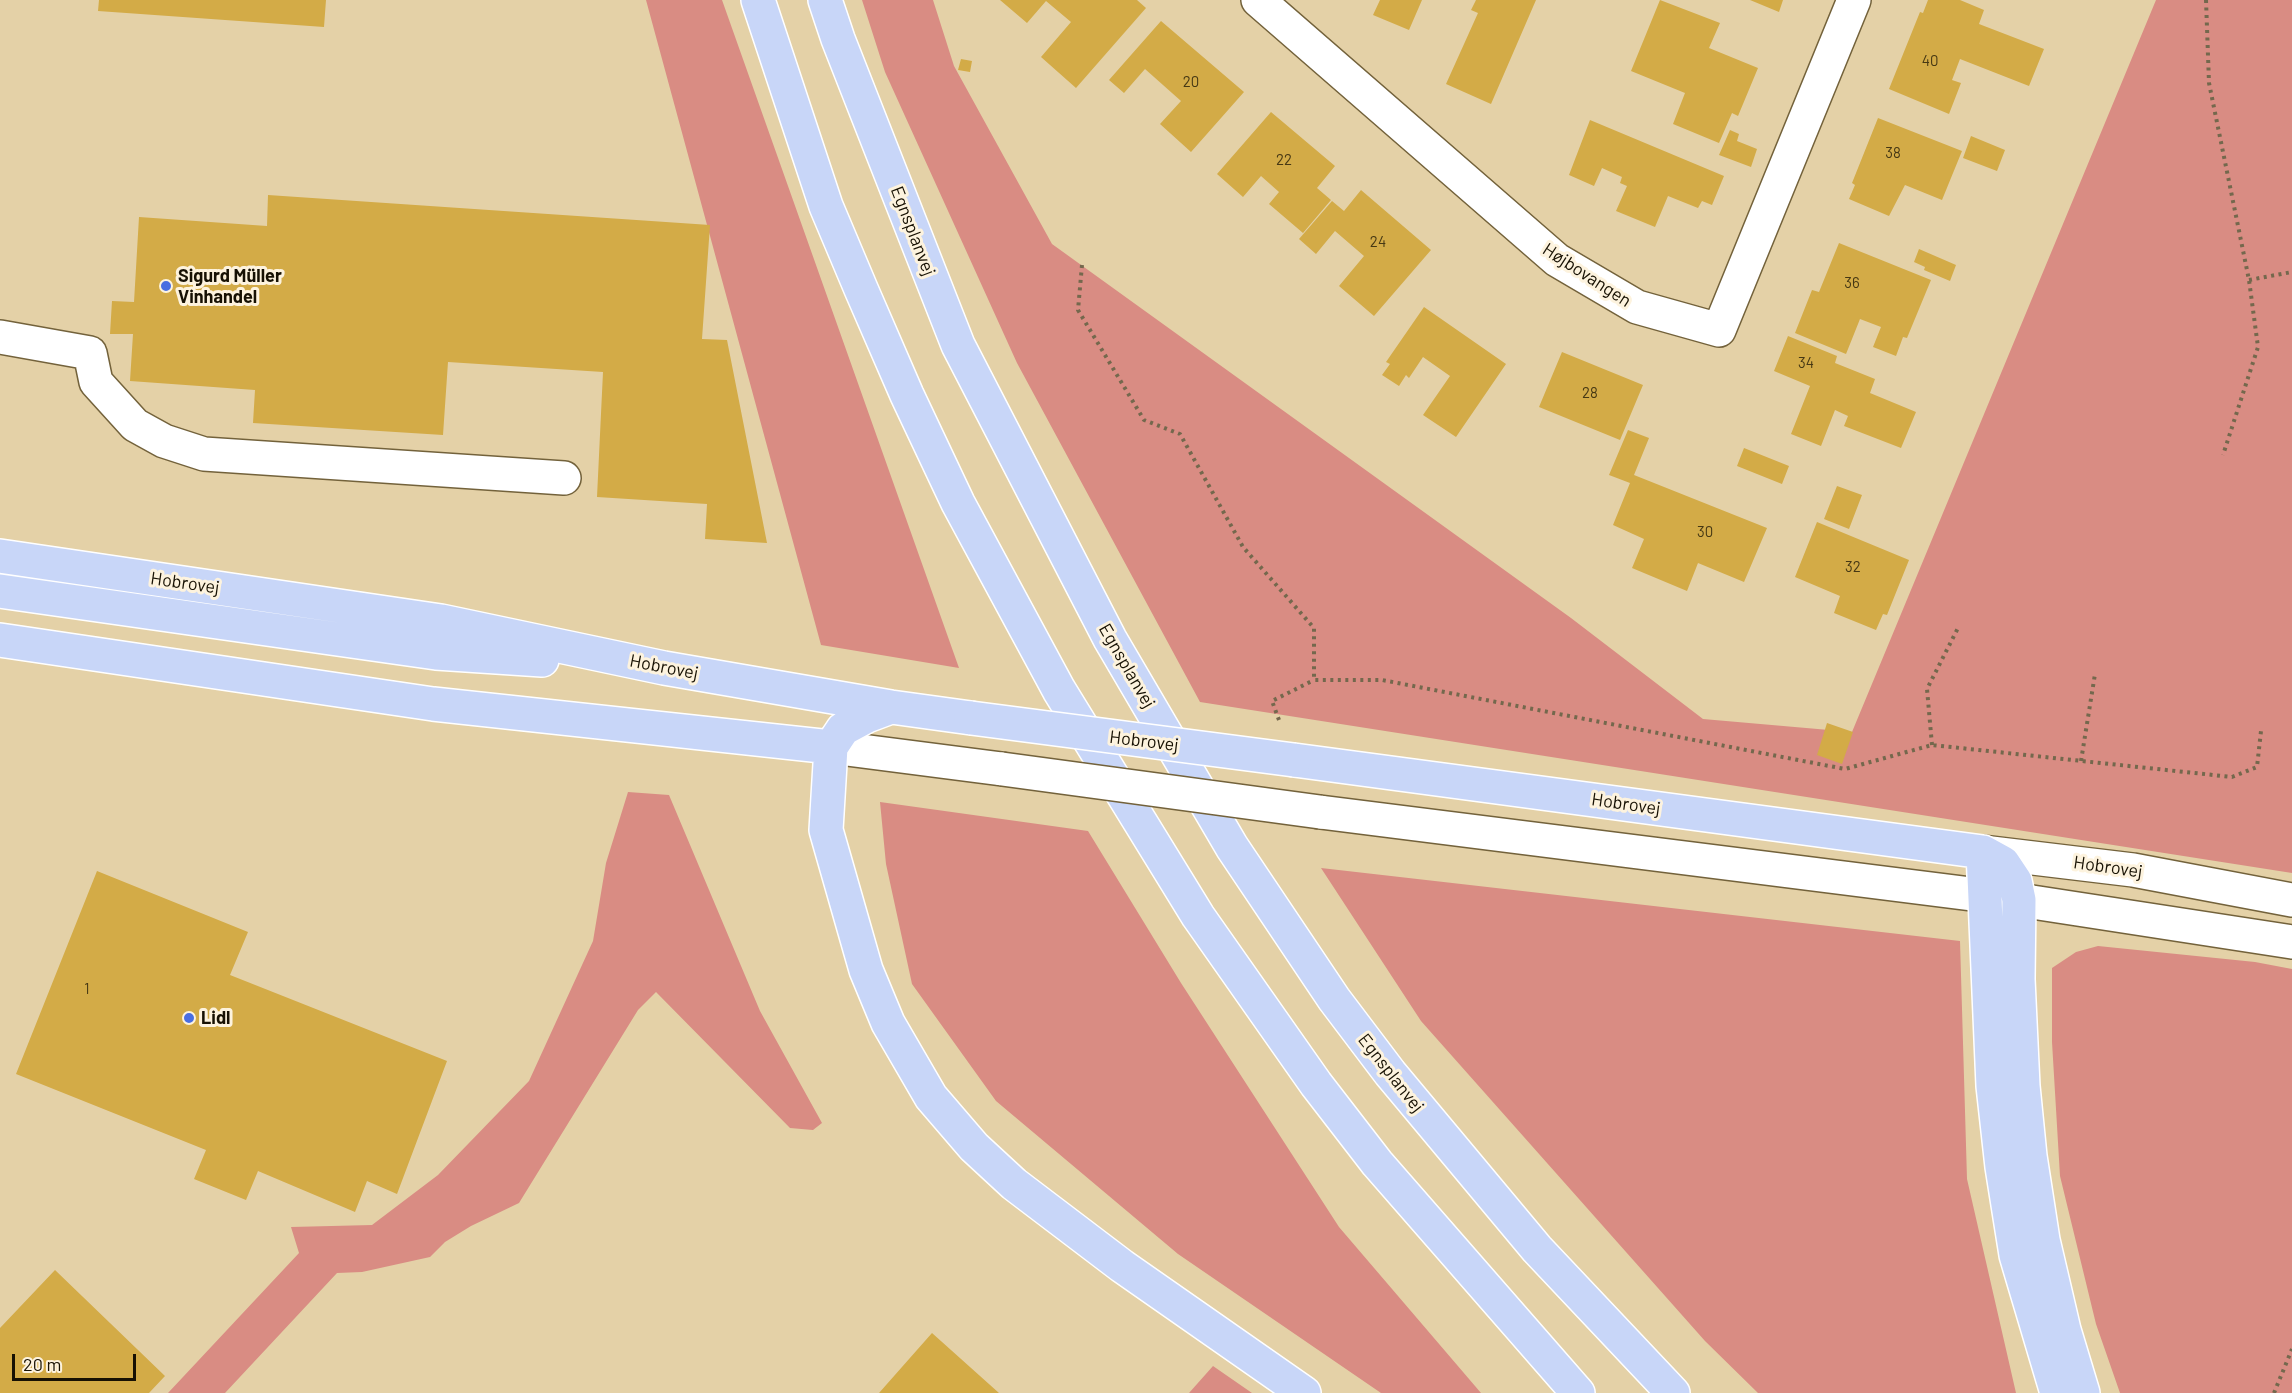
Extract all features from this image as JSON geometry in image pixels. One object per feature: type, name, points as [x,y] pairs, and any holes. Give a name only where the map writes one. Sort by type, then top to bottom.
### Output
[{"type":"main road","points":[[758,0],[826,206],[907,395],[958,503],[1059,690],[1198,916],[1316,1084],[1377,1163],[1578,1393]]},
{"type":"main road","name":"Egnsplanvej","points":[[825,0],[842,50],[958,345],[1110,639],[1232,847],[1334,999],[1396,1081],[1537,1249],[1673,1393]]},
{"type":"main road","name":"Hobrovej","points":[[0,556],[441,621],[664,668],[891,707],[1983,852]]},
{"type":"main road","points":[[0,591],[436,653],[664,668]]},
{"type":"main road","points":[[0,640],[433,704],[831,747]]},
{"type":"main road","points":[[891,707],[867,716],[843,729],[831,747],[826,830],[866,970],[888,1023],[931,1097],[974,1147],[1014,1184],[1122,1266],[1304,1393]]},
{"type":"main road","points":[[1983,852],[1993,1086],[2002,1167],[2016,1255],[2057,1393]]},
{"type":"main road","points":[[1983,852],[2003,863],[2015,881],[2019,900],[2023,1086],[2030,1156],[2043,1240],[2064,1330],[2083,1393]]},
{"type":"street","name":"Højbovangen","points":[[1258,0],[1557,260],[1637,307],[1719,330],[1854,0]]},
{"type":"street","points":[[0,337],[90,353],[96,382],[135,425],[164,441],[204,454],[564,478]]},
{"type":"street","points":[[831,747],[1320,812],[2019,900],[2292,942]]},
{"type":"street","name":"Hobrovej","points":[[1983,852],[2133,870],[2292,900]]},
{"type":"path","points":[[2206,0],[2209,83],[2249,280],[2258,347],[2223,455]]},
{"type":"path","points":[[1082,265],[1078,310],[1144,420],[1180,434],[1243,547],[1314,628],[1314,680]]},
{"type":"path","points":[[2249,280],[2292,272]]},
{"type":"path","points":[[1932,745],[1928,689],[1959,626]]},
{"type":"path","points":[[2081,761],[2095,674]]},
{"type":"path","points":[[1272,701],[1314,680],[1382,680],[1845,769],[1932,745],[2232,777],[2256,767],[2261,731]]},
{"type":"path","points":[[2274,1393],[2292,1349]]},
{"type":"shaded area","points":[[646,0],[722,0],[959,668],[821,645]]},
{"type":"shaded area","points":[[862,0],[933,0],[954,66],[1052,244],[1571,618],[1703,719],[1852,732],[2156,0],[2292,0],[2292,873],[1200,702],[1017,363],[885,72]]},
{"type":"shaded area","points":[[628,792],[669,795],[760,1011],[822,1123],[813,1130],[790,1128],[656,992],[638,1010],[519,1203],[471,1226],[445,1242],[430,1257],[362,1272],[337,1273],[225,1393],[168,1393],[299,1253],[291,1227],[372,1225],[438,1175],[529,1081],[593,941],[606,863]]},
{"type":"shaded area","points":[[880,802],[1088,831],[1181,983],[1339,1227],[1481,1393],[1381,1393],[1178,1254],[996,1101],[912,984],[886,864]]},
{"type":"shaded area","points":[[1321,868],[1960,941],[1967,1179],[2016,1393],[1758,1393],[1705,1341],[1421,1021]]},
{"type":"shaded area","points":[[2098,946],[2255,962],[2292,969],[2292,1393],[2120,1393],[2096,1324],[2060,1176],[2052,1042],[2052,968],[2076,952]]},
{"type":"shaded area","points":[[1213,1366],[1252,1393],[1189,1393]]},
{"type":"building","points":[[99,0],[326,0],[324,27],[98,11]]},
{"type":"building","points":[[1000,0],[1137,0],[1146,8],[1076,88],[1041,57],[1071,22],[1046,1],[1027,23]]},
{"type":"building","points":[[1380,0],[1422,0],[1409,30],[1373,15]]},
{"type":"building","points":[[1476,0],[1536,0],[1491,104],[1446,84],[1478,13],[1471,10]]},
{"type":"building","points":[[1660,0],[1720,23],[1709,48],[1758,68],[1738,116],[1732,113],[1719,143],[1673,124],[1685,93],[1631,71]]},
{"type":"building","points":[[1750,0],[1783,0],[1779,12]]},
{"type":"building","points":[[1928,0],[1960,0],[1984,10],[1979,24],[2044,49],[2029,86],[1960,59],[1952,80],[1961,83],[1949,114],[1889,89],[1920,12],[1923,13]]},
{"type":"building","points":[[1161,21],[1244,92],[1191,152],[1160,124],[1181,101],[1145,69],[1124,93],[1109,80]]},
{"type":"building","points":[[961,59],[972,61],[970,72],[958,70]]},
{"type":"building","points":[[1271,112],[1335,166],[1317,188],[1331,200],[1303,233],[1269,204],[1279,192],[1261,176],[1243,197],[1217,174]]},
{"type":"building","points":[[1878,118],[1962,151],[1942,200],[1905,185],[1889,216],[1849,199],[1855,185],[1852,183]]},
{"type":"building","points":[[1590,120],[1724,176],[1712,205],[1702,201],[1698,208],[1668,196],[1655,227],[1616,211],[1627,186],[1620,183],[1622,177],[1602,168],[1594,186],[1569,175]]},
{"type":"building","points":[[1730,130],[1739,134],[1737,141],[1757,149],[1751,167],[1719,155]]},
{"type":"building","points":[[1971,136],[2005,150],[1997,171],[1963,158]]},
{"type":"building","points":[[1361,190],[1431,250],[1374,316],[1339,286],[1364,256],[1335,231],[1316,254],[1299,239],[1332,201],[1344,211]]},
{"type":"building","points":[[268,195],[710,225],[702,339],[727,340],[767,543],[705,539],[707,504],[597,497],[603,372],[448,362],[443,435],[253,423],[255,390],[130,381],[133,334],[110,334],[112,301],[134,302],[139,217],[267,226]]},
{"type":"building","points":[[1839,243],[1931,280],[1907,338],[1903,337],[1896,356],[1873,347],[1881,327],[1860,319],[1846,354],[1795,333],[1812,290],[1819,292]]},
{"type":"building","points":[[1919,249],[1956,265],[1950,281],[1924,270],[1925,267],[1914,262]]},
{"type":"building","points":[[1424,307],[1506,364],[1456,437],[1423,415],[1450,376],[1423,357],[1409,378],[1406,375],[1399,386],[1382,375],[1390,364],[1386,362]]},
{"type":"building","points":[[1788,336],[1837,356],[1835,363],[1875,379],[1870,393],[1916,412],[1901,448],[1844,426],[1848,416],[1835,410],[1821,446],[1791,434],[1810,386],[1774,371]]},
{"type":"building","points":[[1562,352],[1643,385],[1620,440],[1539,407]]},
{"type":"building","points":[[1628,430],[1649,438],[1634,475],[1767,528],[1744,582],[1698,563],[1687,591],[1632,568],[1644,539],[1613,525],[1630,483],[1609,475]]},
{"type":"building","points":[[1744,448],[1789,466],[1782,484],[1737,466]]},
{"type":"building","points":[[1837,486],[1862,495],[1849,529],[1824,519]]},
{"type":"building","points":[[1817,522],[1909,560],[1887,615],[1883,614],[1876,630],[1834,613],[1840,596],[1795,577]]},
{"type":"building","points":[[1827,723],[1853,732],[1842,764],[1817,755]]},
{"type":"building","name":"Lidl","points":[[97,871],[248,932],[230,975],[447,1061],[397,1194],[367,1181],[355,1212],[258,1171],[246,1200],[194,1179],[206,1150],[16,1074]]},
{"type":"building","points":[[55,1270],[165,1376],[149,1393],[0,1393],[0,1328]]},
{"type":"building","points":[[932,1333],[999,1393],[879,1393]]},
{"type":"place","name":"Sigurd Müller Vinhandel","points":[[166,286]]},
{"type":"place","name":"Lidl","points":[[189,1018]]}]
